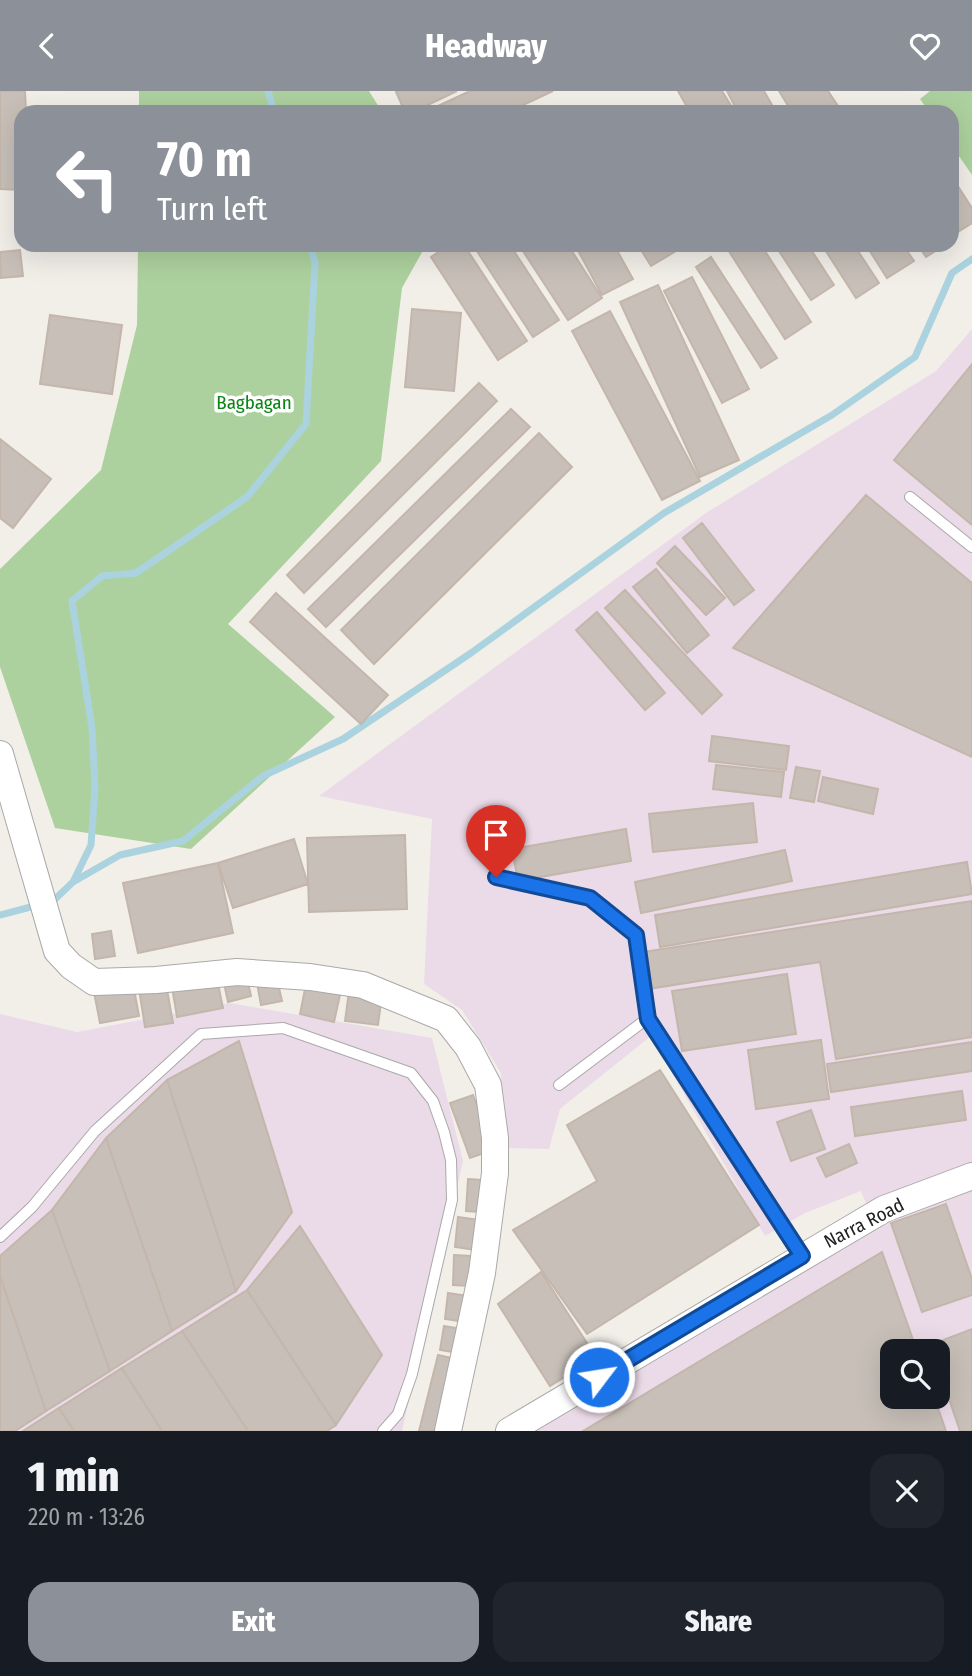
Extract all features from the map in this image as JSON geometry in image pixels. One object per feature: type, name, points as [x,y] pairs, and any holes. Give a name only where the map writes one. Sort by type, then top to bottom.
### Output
[{"type":"street","points":[[0,754],[57,951],[71,966],[94,982],[156,981],[237,972],[310,977],[363,985],[446,1019],[468,1047],[488,1085],[495,1139],[495,1173],[482,1273],[449,1431]]},
{"type":"street","name":"Narra Road","points":[[509,1431],[884,1209],[972,1177]]},
{"type":"lane","points":[[910,497],[972,547]]},
{"type":"lane","points":[[496,877],[590,898],[636,935],[648,1019],[802,1256]]},
{"type":"lane","points":[[559,1085],[648,1019]]},
{"type":"lane","points":[[0,1237],[32,1207],[96,1131],[201,1034],[283,1028],[411,1073],[433,1101],[444,1132],[451,1160],[452,1200],[412,1374],[398,1414],[383,1431]]},
{"type":"shaded area","points":[[972,329],[972,1431],[498,1431],[871,1215],[861,1191],[805,1213],[765,1236],[651,1036],[560,1109],[549,1149],[504,1148],[501,1073],[462,1010],[424,984],[432,819],[319,796],[706,513],[936,371]]},
{"type":"shaded area","points":[[230,1003],[432,1038],[463,1161],[402,1431],[0,1431],[0,1014],[77,1032]]},
{"type":"green space","points":[[139,91],[369,91],[378,105],[139,105]]},
{"type":"green space","points":[[930,91],[972,91],[972,175],[959,156],[959,105],[924,105],[920,99]]},
{"type":"green space","name":"Bagbagan","points":[[138,252],[422,252],[402,288],[381,461],[228,624],[335,717],[191,849],[55,828],[0,667],[0,569],[101,470],[137,325]]},
{"type":"building","points":[[0,91],[25,91],[26,105],[14,105],[14,190],[0,189]]},
{"type":"building","points":[[457,91],[428,105],[402,105],[396,92]]},
{"type":"building","points":[[470,91],[553,91],[523,105],[440,105]]},
{"type":"building","points":[[678,91],[722,91],[731,105],[686,105]]},
{"type":"building","points":[[727,91],[764,91],[772,105],[734,105]]},
{"type":"building","points":[[779,91],[828,91],[837,105],[788,105]]},
{"type":"building","points":[[959,188],[972,208],[972,223],[959,231]]},
{"type":"building","points":[[0,252],[20,252],[23,276],[1,278]]},
{"type":"building","points":[[438,252],[469,252],[527,341],[498,360],[431,257]]},
{"type":"building","points":[[478,252],[515,252],[559,320],[533,337]]},
{"type":"building","points":[[524,252],[572,252],[602,298],[568,320]]},
{"type":"building","points":[[579,252],[618,252],[633,279],[602,295]]},
{"type":"building","points":[[642,252],[674,252],[651,266]]},
{"type":"building","points":[[729,252],[766,252],[811,322],[785,339]]},
{"type":"building","points":[[780,252],[813,252],[834,285],[811,300]]},
{"type":"building","points":[[826,252],[859,252],[879,283],[856,298]]},
{"type":"building","points":[[870,252],[908,252],[914,261],[887,278]]},
{"type":"building","points":[[711,257],[777,358],[761,368],[696,267]]},
{"type":"building","points":[[692,277],[749,389],[722,403],[664,291]]},
{"type":"building","points":[[658,285],[739,460],[700,477],[620,302]]},
{"type":"building","points":[[412,309],[461,313],[454,391],[405,387]]},
{"type":"building","points":[[610,311],[700,481],[662,500],[572,331]]},
{"type":"building","points":[[50,315],[122,325],[112,394],[40,384]]},
{"type":"building","points":[[972,364],[972,525],[894,460]]},
{"type":"building","points":[[479,383],[497,401],[304,593],[287,575]]},
{"type":"building","points":[[511,409],[530,427],[326,627],[308,609]]},
{"type":"building","points":[[539,433],[572,467],[374,664],[341,630]]},
{"type":"building","points":[[0,439],[51,479],[13,528],[0,518]]},
{"type":"building","points":[[866,495],[972,583],[972,757],[733,648]]},
{"type":"building","points":[[702,523],[754,590],[734,605],[683,538]]},
{"type":"building","points":[[675,546],[725,598],[706,615],[657,563]]},
{"type":"building","points":[[656,569],[709,635],[687,653],[633,587]]},
{"type":"building","points":[[625,590],[722,695],[702,714],[605,608]]},
{"type":"building","points":[[276,593],[388,695],[361,724],[250,622]]},
{"type":"building","points":[[597,612],[665,693],[645,710],[576,630]]},
{"type":"building","points":[[712,736],[789,746],[786,770],[709,761]]},
{"type":"building","points":[[716,765],[784,772],[781,797],[713,789]]},
{"type":"building","points":[[796,767],[820,771],[814,802],[790,798]]},
{"type":"building","points":[[823,777],[878,789],[873,814],[818,801]]},
{"type":"building","points":[[753,803],[757,842],[653,852],[649,814]]},
{"type":"building","points":[[626,829],[631,861],[518,881],[512,849]]},
{"type":"building","points":[[405,835],[407,909],[309,912],[307,838]]},
{"type":"building","points":[[294,839],[308,884],[233,908],[218,863]]},
{"type":"building","points":[[785,850],[792,881],[641,913],[635,882]]},
{"type":"building","points":[[967,862],[972,894],[660,947],[655,915]]},
{"type":"building","points":[[218,863],[233,933],[138,953],[123,883]]},
{"type":"building","points":[[972,901],[972,1037],[836,1059],[820,962],[648,989],[643,952]]},
{"type":"building","points":[[111,931],[115,956],[95,959],[92,934]]},
{"type":"building","points":[[787,974],[796,1034],[682,1051],[672,991]]},
{"type":"building","points":[[247,978],[251,996],[228,1002],[224,983]]},
{"type":"building","points":[[217,979],[223,1008],[177,1017],[172,987]]},
{"type":"building","points":[[277,979],[282,1001],[261,1005],[257,983]]},
{"type":"building","points":[[307,979],[342,986],[334,1022],[300,1014]]},
{"type":"building","points":[[133,984],[139,1016],[100,1023],[94,992]]},
{"type":"building","points":[[166,984],[173,1023],[145,1027],[139,989]]},
{"type":"building","points":[[349,991],[382,995],[378,1025],[345,1021]]},
{"type":"building","points":[[821,1040],[829,1099],[756,1109],[748,1050]]},
{"type":"building","points":[[239,1041],[292,1212],[236,1291],[167,1080]]},
{"type":"building","points":[[972,1042],[972,1071],[831,1092],[827,1064]]},
{"type":"building","points":[[660,1070],[759,1225],[587,1334],[513,1230],[597,1181],[567,1125]]},
{"type":"building","points":[[167,1080],[236,1291],[172,1331],[106,1138]]},
{"type":"building","points":[[962,1091],[966,1120],[855,1136],[851,1107]]},
{"type":"building","points":[[473,1095],[493,1150],[470,1158],[450,1103]]},
{"type":"building","points":[[811,1110],[825,1149],[791,1161],[777,1122]]},
{"type":"building","points":[[106,1138],[172,1331],[110,1371],[52,1210]]},
{"type":"building","points":[[849,1144],[857,1163],[826,1177],[817,1158]]},
{"type":"building","points":[[468,1179],[482,1180],[480,1212],[466,1211]]},
{"type":"building","points":[[946,1204],[972,1279],[972,1295],[922,1312],[891,1223]]},
{"type":"building","points":[[52,1210],[110,1371],[46,1411],[0,1276],[0,1256]]},
{"type":"building","points":[[458,1217],[480,1220],[476,1250],[455,1247]]},
{"type":"building","points":[[300,1226],[382,1355],[336,1425],[247,1290]]},
{"type":"building","points":[[882,1252],[913,1339],[880,1339],[880,1409],[938,1409],[946,1431],[583,1431]]},
{"type":"building","points":[[454,1255],[471,1256],[470,1286],[453,1285]]},
{"type":"building","points":[[541,1272],[596,1357],[550,1386],[498,1304]]},
{"type":"building","points":[[0,1276],[46,1411],[15,1431],[0,1431]]},
{"type":"building","points":[[247,1290],[336,1425],[327,1431],[248,1431],[182,1331]]},
{"type":"building","points":[[448,1293],[469,1296],[466,1322],[445,1319]]},
{"type":"building","points":[[444,1326],[463,1329],[459,1353],[440,1350]]},
{"type":"building","points":[[972,1329],[972,1431],[960,1431],[950,1402],[950,1339],[946,1339]]},
{"type":"building","points":[[182,1331],[248,1431],[162,1431],[122,1368]]},
{"type":"building","points":[[438,1355],[456,1359],[438,1431],[419,1431]]},
{"type":"building","points":[[122,1368],[162,1431],[74,1431],[59,1408]]},
{"type":"building","points":[[59,1408],[74,1431],[23,1431]]},
{"type":"waterway","points":[[268,91],[272,105]]},
{"type":"waterway","points":[[73,882],[91,845],[95,787],[92,728],[72,601],[102,576],[136,573],[247,497],[306,424],[315,263],[312,252]]},
{"type":"waterway","points":[[0,915],[53,901],[73,882],[120,855],[183,841],[263,776],[343,739],[471,653],[664,513],[832,415],[915,357],[952,273],[972,259]]},
{"type":"route","points":[[496,877],[590,898],[636,935],[648,1019],[802,1256],[599,1377]]}]
